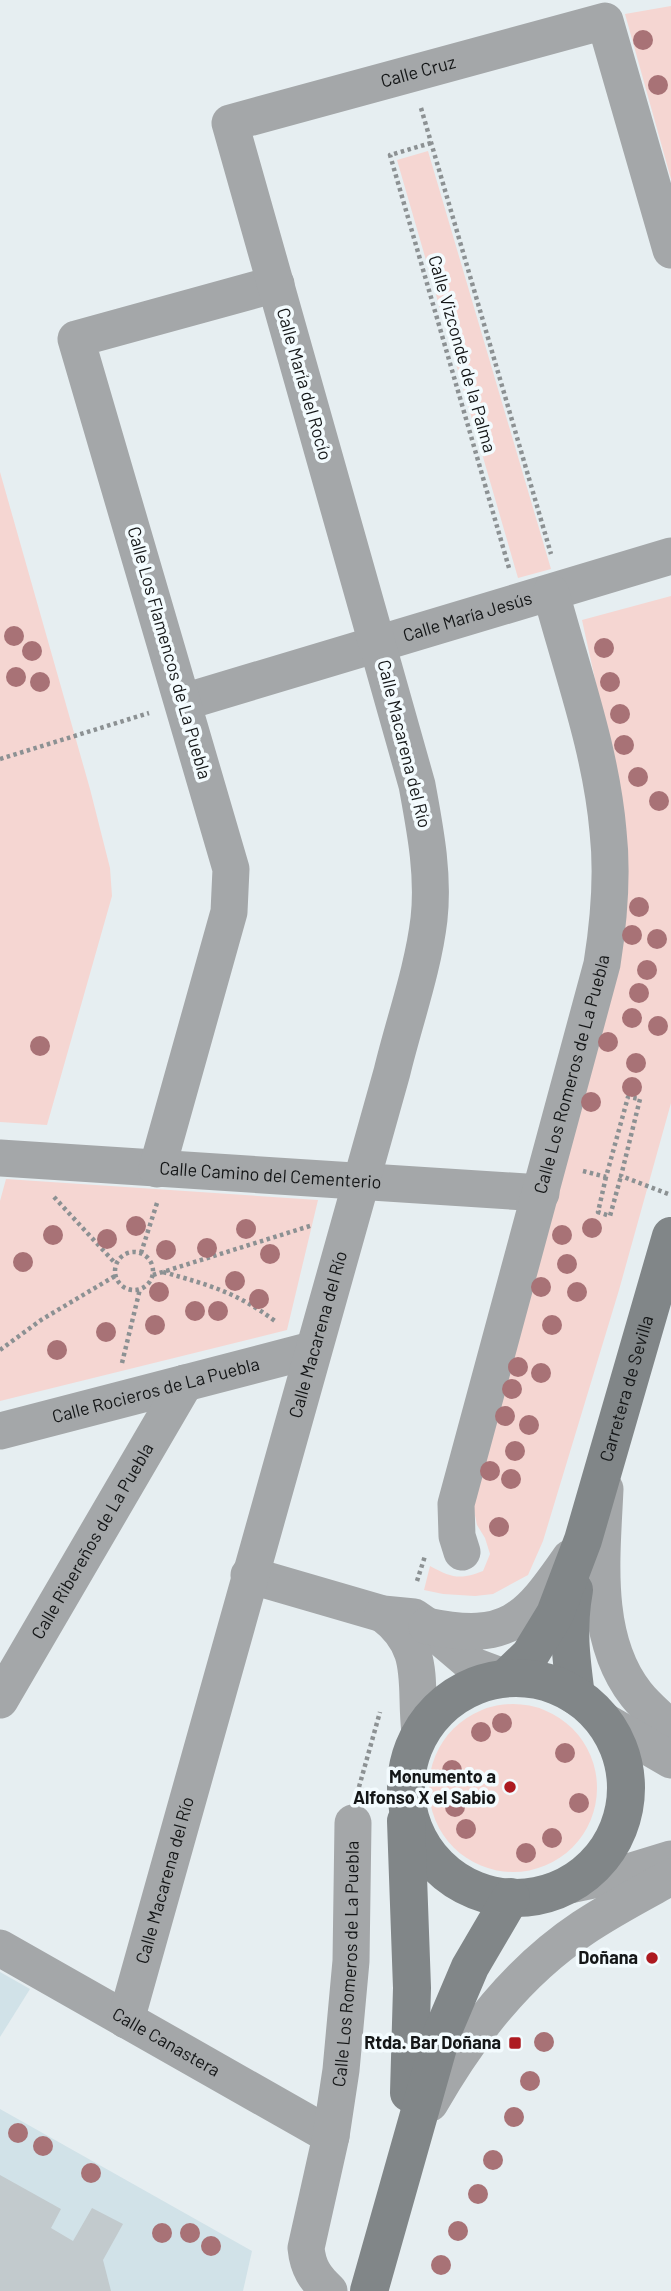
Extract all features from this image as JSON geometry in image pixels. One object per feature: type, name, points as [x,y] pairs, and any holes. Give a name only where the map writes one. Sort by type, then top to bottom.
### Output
[{"type":"main road","name":"Carretera de Sevilla","points":[[506,1678],[530,1655],[555,1614],[583,1540],[671,1236]]},
{"type":"main road","name":"Carretera de Sevilla","points":[[576,1696],[570,1654],[569,1619],[583,1540]]},
{"type":"main road","points":[[405,1801],[415,1835],[435,1864],[463,1886],[496,1897],[534,1898],[570,1885],[599,1861],[619,1829],[627,1792],[622,1754],[604,1721],[576,1696],[541,1681],[506,1678],[472,1687],[442,1705],[420,1733],[407,1766],[405,1801],[412,1988],[407,2151]]},
{"type":"main road","points":[[369,2291],[446,2022],[470,1967],[511,1897]]},
{"type":"street","name":"Calle Cruz","points":[[230,123],[605,21],[671,250]]},
{"type":"street","name":"Calle María del Rocío","points":[[230,123],[379,644]]},
{"type":"street","name":"Calle Los Flamencos de La Puebla","points":[[162,1170],[229,912],[232,890],[227,853],[76,339],[276,284]]},
{"type":"street","name":"Calle María Jesús","points":[[184,702],[671,556]]},
{"type":"street","name":"Calle Los Romeros de La Puebla","points":[[462,1552],[457,1536],[456,1504],[602,964],[610,914],[608,832],[597,762],[544,595]]},
{"type":"street","name":"Calle Macarena del Río","points":[[126,2020],[356,1198],[429,918],[430,881],[426,836],[410,758],[379,644]]},
{"type":"street","name":"Calle Camino del Cementerio","points":[[10,1159],[162,1170],[356,1198],[545,1178]]},
{"type":"street","name":"Calle Rocieros de La Puebla","points":[[0,1431],[313,1350]]},
{"type":"street","name":"Calle Ribereños de La Puebla","points":[[0,1700],[185,1383]]},
{"type":"street","points":[[606,1461],[603,1587],[608,1633],[618,1664],[636,1695],[671,1728]]},
{"type":"street","points":[[428,1626],[463,1632],[501,1628],[517,1621],[551,1585],[583,1540]]},
{"type":"street","points":[[249,1575],[383,1614],[414,1617],[474,1666],[506,1678]]},
{"type":"street","points":[[383,1614],[397,1624],[416,1660],[420,1733]]},
{"type":"street","points":[[604,1721],[671,1760]]},
{"type":"street","name":"Calle Los Romeros de La Puebla","points":[[329,2291],[316,2279],[308,2263],[306,2248],[331,2136],[347,2015],[351,1961],[353,1823]]},
{"type":"street","points":[[570,1885],[622,1874],[671,1859]]},
{"type":"street","points":[[407,2151],[454,2060],[501,2000],[540,1961],[583,1928],[671,1877]]},
{"type":"street","name":"Calle Canastera","points":[[0,1948],[331,2136]]},
{"type":"path","name":"Calle Vizconde de la Palma","points":[[411,74],[431,143],[544,595]]},
{"type":"path","name":"Calle Vizconde de la Palma","points":[[431,143],[390,155],[544,595]]},
{"type":"path","points":[[0,759],[184,702]]},
{"type":"path","points":[[628,1097],[640,1099],[610,1216],[597,1212],[606,1177],[628,1097]]},
{"type":"path","points":[[10,1159],[115,1264]]},
{"type":"path","points":[[141,1253],[162,1170]]},
{"type":"path","points":[[621,1176],[671,1195]]},
{"type":"path","points":[[545,1178],[606,1177]]},
{"type":"path","points":[[153,1275],[356,1198]]},
{"type":"path","points":[[129,1251],[141,1253],[151,1262],[153,1275],[150,1281],[140,1289],[122,1286],[115,1276],[115,1264],[129,1251]]},
{"type":"path","points":[[162,1272],[225,1290],[257,1308],[313,1350]]},
{"type":"path","points":[[0,1350],[41,1320],[115,1276]]},
{"type":"path","points":[[113,1401],[140,1289]]},
{"type":"path","name":"Calle Los Romeros de La Puebla","points":[[353,1823],[359,1785],[381,1709]]},
{"type":"shaded area","points":[[671,6],[671,179],[625,14]]},
{"type":"shaded area","points":[[428,151],[551,569],[518,578],[397,160]]},
{"type":"shaded area","points":[[0,472],[110,868],[112,896],[47,1125],[0,1122]]},
{"type":"shaded area","points":[[671,596],[671,1103],[619,1290],[543,1541],[528,1575],[493,1594],[475,1596],[424,1590],[430,1566],[450,1575],[468,1576],[483,1571],[490,1554],[477,1525],[473,1506],[620,793],[582,620]]},
{"type":"shaded area","points":[[6,1179],[318,1200],[287,1330],[0,1401],[0,1201]]},
{"type":"shaded area","points":[[513,1704],[545,1710],[573,1728],[591,1756],[597,1788],[591,1820],[573,1848],[545,1866],[513,1872],[481,1866],[453,1848],[435,1820],[429,1788],[435,1756],[453,1728],[481,1710]]},
{"type":"shaded area","points":[[0,1972],[30,1989],[0,2037]]},
{"type":"shaded area","points":[[0,2109],[252,2251],[243,2291],[0,2291]]},
{"type":"building","points":[[0,2175],[61,2209],[51,2228],[73,2241],[92,2208],[123,2224],[103,2260],[111,2291],[0,2291]]},
{"type":"place","name":"Monumento a Alfonso X el Sabio","points":[[510,1787]]},
{"type":"place","name":"Doñana","points":[[652,1958]]},
{"type":"place","name":"Rtda. Bar Doñana","points":[[515,2043]]}]
